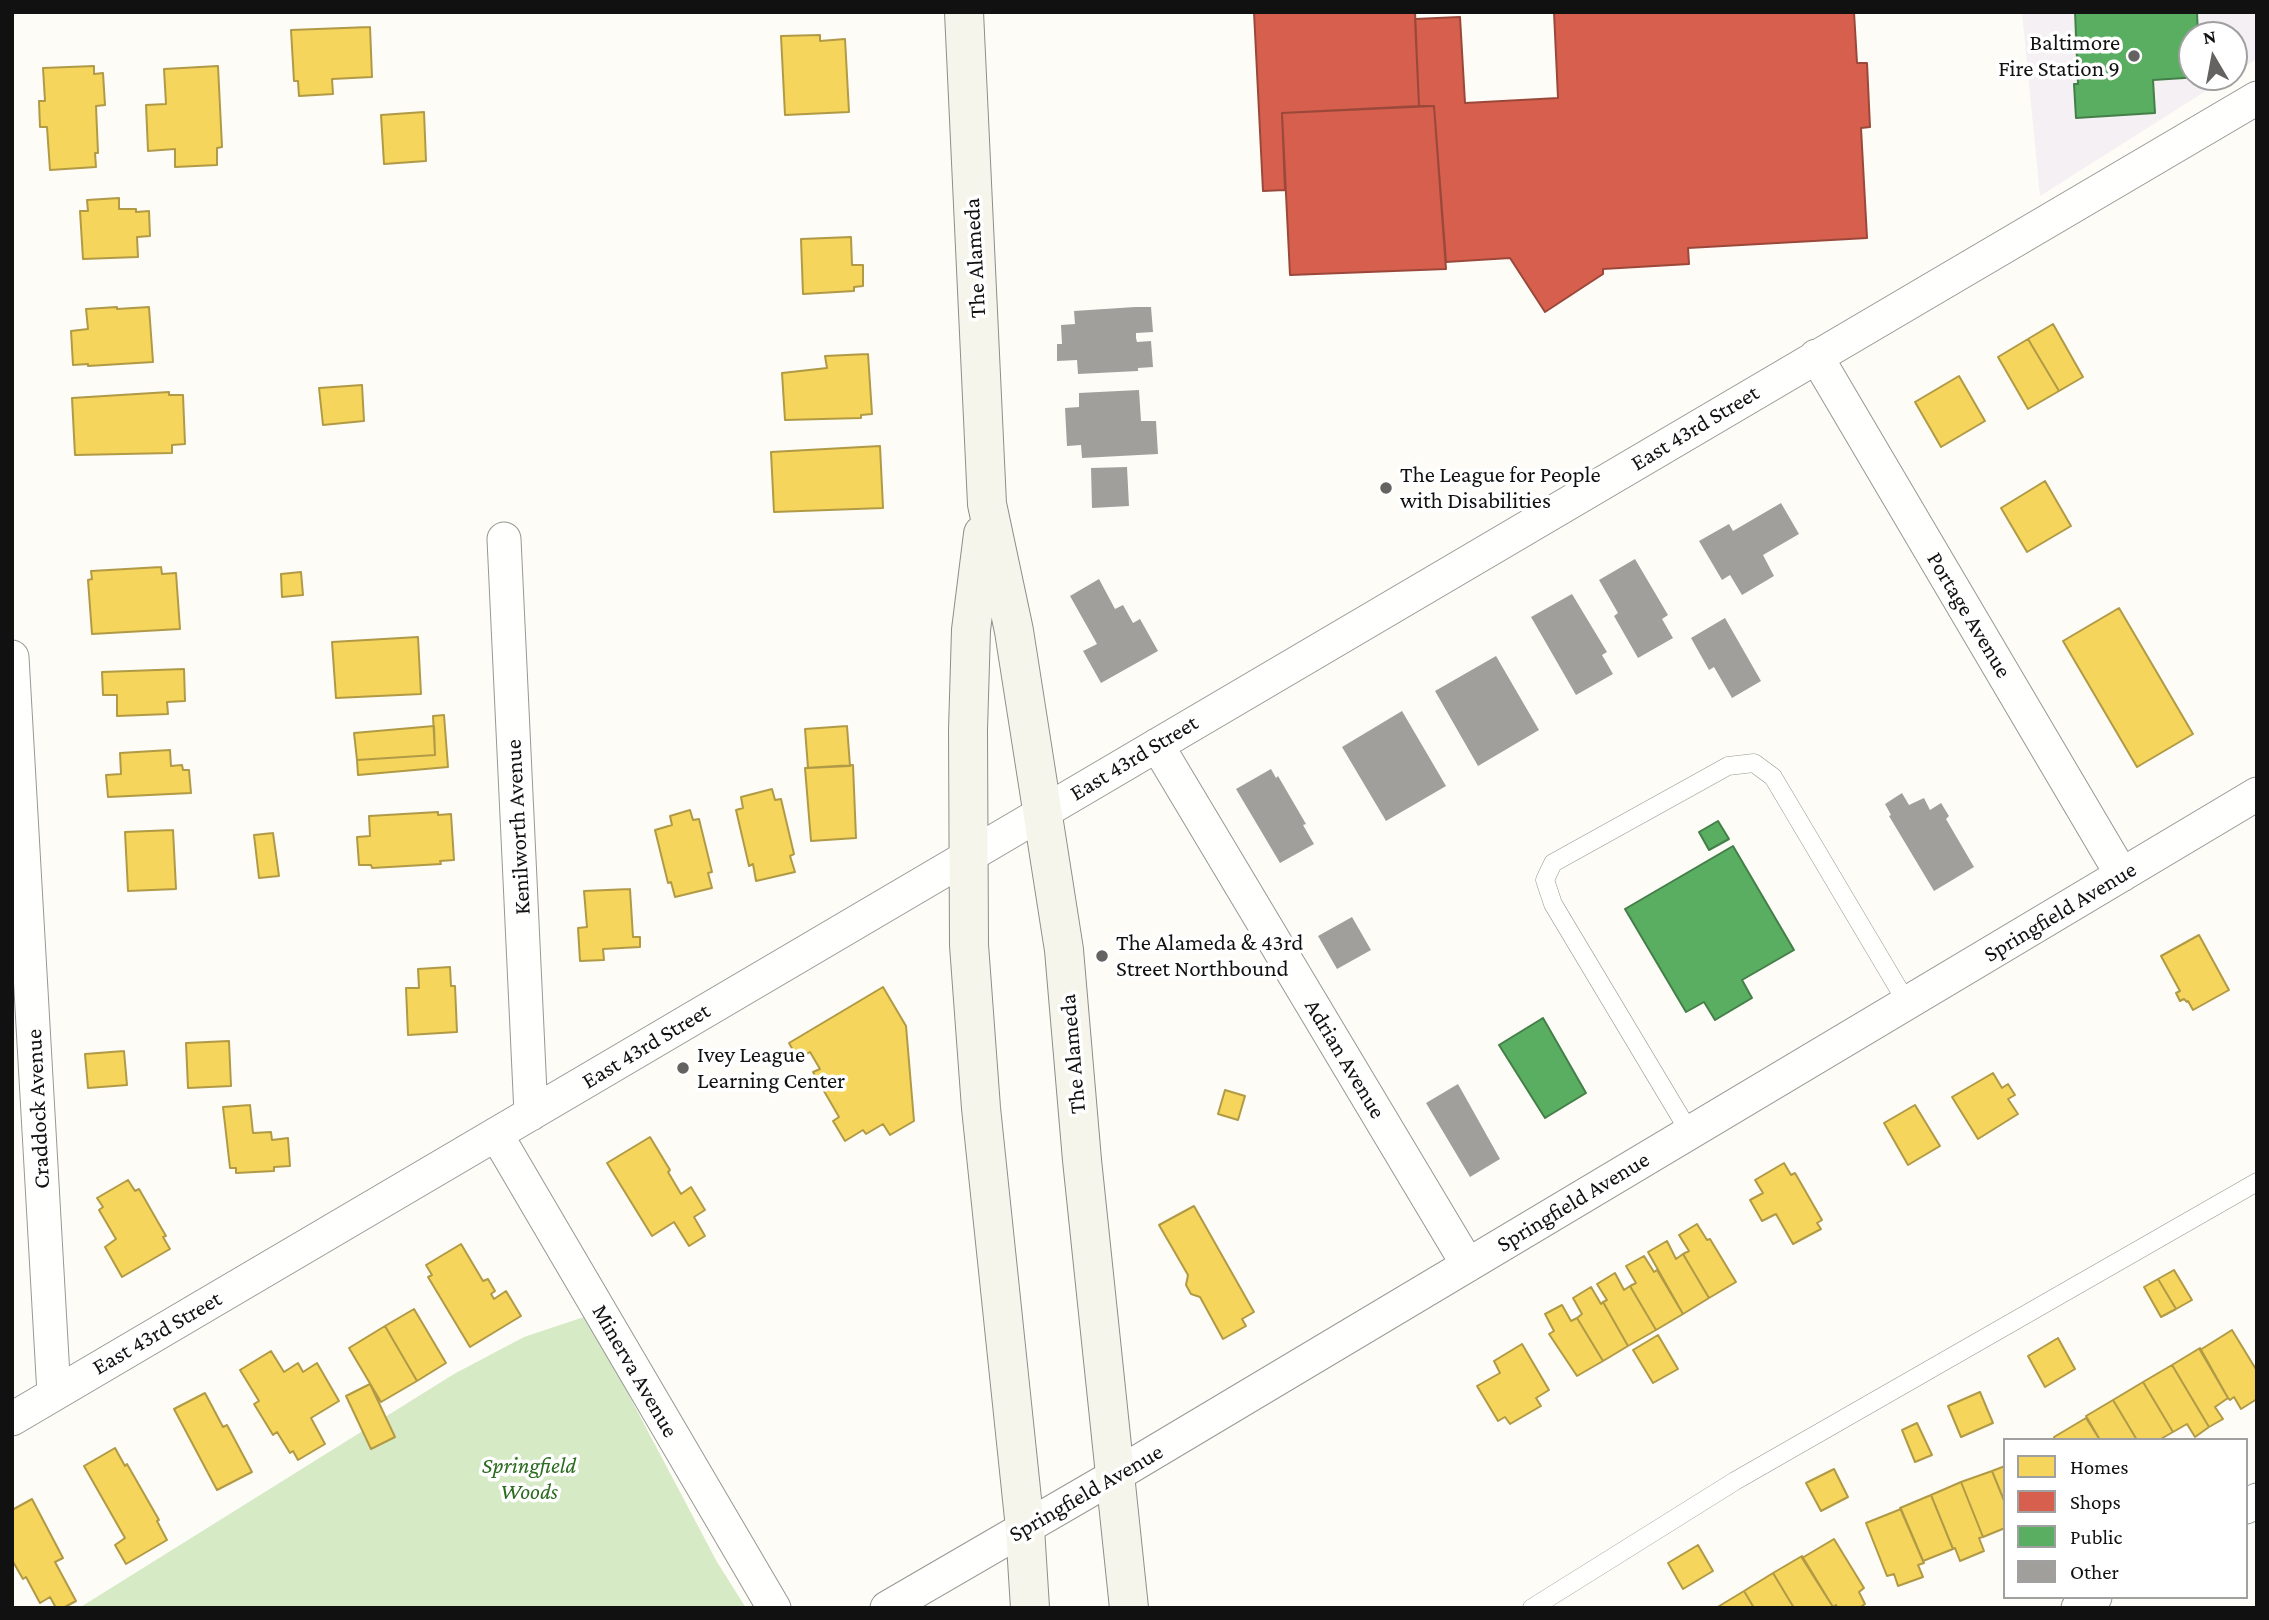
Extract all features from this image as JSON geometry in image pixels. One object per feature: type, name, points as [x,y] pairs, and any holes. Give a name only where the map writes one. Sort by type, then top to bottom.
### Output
[{"type":"main road","name":"The Alameda","points":[[964,12],[987,504],[1014,631],[1064,950],[1082,1160],[1129,1608]]},
{"type":"main road","name":"The Alameda","points":[[987,504],[971,630],[967,857],[969,945],[981,1108],[1025,1528],[1030,1608]]},
{"type":"street","name":"East 43rd Street","points":[[12,1419],[2257,98]]},
{"type":"street","name":"Portage Avenue","points":[[1816,356],[2122,875]]},
{"type":"street","name":"Kenilworth Avenue","points":[[505,539],[531,1114]]},
{"type":"street","name":"Craddock Avenue","points":[[12,657],[54,1394]]},
{"type":"street","name":"Adrian Avenue","points":[[1157,745],[1468,1265]]},
{"type":"street","name":"Springfield Avenue","points":[[887,1608],[1116,1475],[2257,794]]},
{"type":"street","name":"Minerva Avenue","points":[[496,1134],[774,1608]]},
{"type":"lane","points":[[1689,1133],[1553,904],[1545,880],[1553,863],[1728,766],[1754,763],[1773,777],[1908,1003]]},
{"type":"lane","points":[[1532,1608],[1735,1482],[2257,1182]]},
{"type":"shaded area","points":[[2022,12],[2257,12],[2257,59],[2248,64],[2248,21],[2178,21],[2178,91],[2206,91],[2040,196]]},
{"type":"green space","name":"Springfield Woods","points":[[587,1316],[717,1562],[746,1608],[79,1608],[454,1374],[524,1337]]},
{"type":"building: Homes","points":[[370,27],[372,77],[332,79],[333,94],[299,96],[298,81],[294,81],[291,30]]},
{"type":"building: Homes","points":[[820,35],[820,41],[845,39],[849,112],[785,115],[781,36]]},
{"type":"building: Homes","points":[[94,66],[94,74],[103,73],[105,105],[96,106],[96,167],[50,170],[47,127],[40,127],[39,101],[45,101],[43,68]]},
{"type":"building: Homes","points":[[218,66],[222,147],[217,148],[217,165],[175,167],[175,149],[148,151],[146,105],[166,104],[164,69]]},
{"type":"building: Homes","points":[[424,112],[426,161],[384,164],[381,115]]},
{"type":"building: Homes","points":[[119,198],[119,209],[149,211],[150,236],[137,237],[138,257],[83,259],[80,211],[88,211],[87,200]]},
{"type":"building: Homes","points":[[851,237],[852,265],[863,265],[863,286],[854,287],[854,291],[803,294],[801,239]]},
{"type":"building: Homes","points":[[149,307],[153,362],[73,365],[71,331],[88,329],[86,309]]},
{"type":"building: Homes","points":[[2053,324],[2083,377],[2059,391],[2028,339]]},
{"type":"building: Homes","points":[[2028,339],[2059,391],[2028,409],[1998,357]]},
{"type":"building: Homes","points":[[868,354],[872,414],[861,415],[861,418],[785,420],[782,373],[827,368],[825,356]]},
{"type":"building: Homes","points":[[1959,376],[1985,421],[1941,447],[1915,402]]},
{"type":"building: Homes","points":[[362,385],[364,421],[323,425],[319,388]]},
{"type":"building: Homes","points":[[169,392],[169,395],[183,395],[185,444],[172,445],[172,453],[75,455],[72,398]]},
{"type":"building: Homes","points":[[880,446],[883,508],[774,512],[771,452]]},
{"type":"building: Homes","points":[[2045,481],[2071,526],[2027,552],[2001,508]]},
{"type":"building: Homes","points":[[161,567],[162,574],[176,573],[180,629],[92,634],[88,580],[92,579],[91,571]]},
{"type":"building: Homes","points":[[301,572],[303,595],[282,597],[281,574]]},
{"type":"building: Homes","points":[[2119,608],[2193,734],[2137,767],[2063,641]]},
{"type":"building: Homes","points":[[418,637],[421,694],[336,698],[332,642]]},
{"type":"building: Homes","points":[[184,669],[185,701],[167,702],[168,714],[117,716],[117,695],[103,695],[102,672]]},
{"type":"building: Homes","points":[[444,715],[448,767],[358,775],[357,760],[435,755],[433,716]]},
{"type":"building: Homes","points":[[434,726],[435,755],[357,760],[354,733]]},
{"type":"building: Homes","points":[[847,726],[850,766],[808,768],[805,729]]},
{"type":"building: Homes","points":[[170,750],[171,766],[182,765],[183,770],[189,770],[191,793],[108,797],[106,775],[121,774],[120,753]]},
{"type":"building: Homes","points":[[853,765],[856,838],[811,841],[805,768]]},
{"type":"building: Homes","points":[[772,789],[775,800],[781,799],[794,854],[790,856],[795,872],[756,881],[753,864],[749,866],[736,810],[743,808],[741,797]]},
{"type":"building: Homes","points":[[690,810],[693,820],[699,819],[712,872],[708,873],[712,888],[675,897],[671,882],[668,883],[655,830],[672,825],[670,816]]},
{"type":"building: Homes","points":[[438,812],[438,815],[451,814],[454,860],[440,861],[441,864],[372,868],[371,865],[359,865],[357,837],[370,836],[369,816]]},
{"type":"building: Homes","points":[[173,830],[176,889],[128,891],[125,832]]},
{"type":"building: Homes","points":[[273,833],[279,876],[259,878],[254,835]]},
{"type":"building: Homes","points":[[630,889],[633,937],[640,937],[640,947],[603,949],[604,960],[580,961],[578,928],[587,927],[584,891]]},
{"type":"building: Homes","points":[[2199,935],[2229,990],[2193,1010],[2188,1001],[2180,1001],[2176,993],[2180,991],[2161,956]]},
{"type":"building: Homes","points":[[450,967],[451,986],[455,986],[457,1032],[408,1035],[406,988],[419,988],[418,969]]},
{"type":"building: Homes","points":[[883,987],[906,1026],[914,1121],[890,1135],[883,1124],[866,1134],[863,1130],[845,1141],[833,1121],[839,1117],[813,1072],[820,1069],[810,1052],[798,1059],[789,1043]]},
{"type":"building: Homes","points":[[229,1041],[231,1086],[188,1088],[186,1043]]},
{"type":"building: Homes","points":[[124,1051],[127,1085],[88,1088],[85,1054]]},
{"type":"building: Homes","points":[[1993,1073],[2002,1088],[2008,1084],[2015,1095],[2008,1099],[2018,1114],[1978,1139],[1952,1097]]},
{"type":"building: Homes","points":[[1225,1090],[1245,1096],[1238,1120],[1218,1114]]},
{"type":"building: Homes","points":[[250,1105],[253,1133],[271,1132],[272,1140],[288,1138],[290,1166],[274,1167],[274,1171],[236,1173],[236,1168],[230,1168],[223,1107]]},
{"type":"building: Homes","points":[[1915,1105],[1940,1146],[1908,1165],[1884,1123]]},
{"type":"building: Homes","points":[[650,1137],[681,1194],[691,1187],[705,1210],[694,1217],[705,1236],[689,1246],[674,1222],[652,1236],[607,1163]]},
{"type":"building: Homes","points":[[1784,1163],[1791,1175],[1795,1173],[1822,1220],[1817,1223],[1821,1229],[1793,1244],[1776,1214],[1762,1221],[1750,1200],[1763,1193],[1755,1180]]},
{"type":"building: Homes","points":[[128,1180],[135,1191],[139,1189],[166,1236],[163,1237],[170,1249],[122,1277],[105,1247],[116,1239],[99,1210],[103,1207],[97,1198]]},
{"type":"building: Homes","points":[[1194,1206],[1254,1312],[1242,1319],[1246,1326],[1223,1339],[1200,1297],[1191,1294],[1186,1285],[1188,1275],[1159,1225]]},
{"type":"building: Homes","points":[[1697,1224],[1707,1240],[1710,1239],[1736,1282],[1709,1298],[1683,1254],[1689,1251],[1679,1235]]},
{"type":"building: Homes","points":[[1667,1241],[1676,1259],[1683,1254],[1709,1298],[1683,1314],[1648,1252]]},
{"type":"building: Homes","points":[[461,1244],[483,1281],[488,1279],[495,1291],[491,1294],[494,1299],[506,1291],[521,1316],[470,1347],[428,1277],[432,1275],[426,1265]]},
{"type":"building: Homes","points":[[1644,1256],[1654,1272],[1657,1270],[1683,1314],[1656,1330],[1630,1286],[1636,1283],[1626,1266]]},
{"type":"building: Homes","points":[[2174,1270],[2192,1300],[2176,1309],[2158,1279]]},
{"type":"building: Homes","points":[[1615,1273],[1624,1290],[1630,1286],[1656,1330],[1628,1346],[1603,1302],[1607,1300],[1597,1284]]},
{"type":"building: Homes","points":[[2158,1279],[2176,1309],[2161,1317],[2144,1287]]},
{"type":"building: Homes","points":[[1591,1287],[1601,1304],[1603,1302],[1628,1346],[1603,1361],[1577,1318],[1582,1314],[1573,1298]]},
{"type":"building: Homes","points":[[1562,1305],[1571,1321],[1577,1318],[1603,1361],[1577,1376],[1549,1334],[1554,1331],[1545,1314]]},
{"type":"building: Homes","points":[[414,1309],[446,1363],[417,1381],[385,1326]]},
{"type":"building: Homes","points":[[385,1326],[417,1381],[381,1402],[349,1348]]},
{"type":"building: Homes","points":[[2232,1330],[2257,1371],[2257,1399],[2241,1409],[2234,1397],[2230,1400],[2228,1398],[2200,1350]]},
{"type":"building: Homes","points":[[1658,1335],[1678,1369],[1653,1383],[1633,1350]]},
{"type":"building: Homes","points":[[2058,1338],[2075,1369],[2045,1387],[2028,1356]]},
{"type":"building: Homes","points":[[1522,1344],[1549,1390],[1536,1398],[1541,1406],[1510,1424],[1505,1417],[1498,1421],[1477,1386],[1500,1373],[1494,1361]]},
{"type":"building: Homes","points":[[2200,1348],[2228,1398],[2215,1407],[2223,1419],[2209,1427],[2172,1365]]},
{"type":"building: Homes","points":[[271,1351],[284,1372],[298,1363],[303,1372],[317,1363],[339,1401],[311,1418],[325,1444],[298,1460],[293,1451],[290,1453],[277,1432],[273,1435],[254,1404],[259,1401],[240,1370]]},
{"type":"building: Homes","points":[[2172,1365],[2209,1427],[2195,1437],[2187,1424],[2173,1432],[2143,1382]]},
{"type":"building: Homes","points":[[2143,1382],[2173,1432],[2162,1438],[2136,1438],[2113,1400]]},
{"type":"building: Homes","points":[[370,1384],[395,1437],[371,1449],[346,1396]]},
{"type":"building: Homes","points":[[1980,1392],[1993,1423],[1961,1437],[1948,1406]]},
{"type":"building: Homes","points":[[205,1393],[223,1427],[227,1425],[252,1472],[217,1490],[174,1409]]},
{"type":"building: Homes","points":[[2113,1400],[2136,1438],[2099,1438],[2086,1416]]},
{"type":"building: Homes","points":[[2086,1418],[2099,1438],[2054,1438]]},
{"type":"building: Homes","points":[[1917,1423],[1932,1455],[1915,1462],[1902,1430]]},
{"type":"building: Homes","points":[[115,1448],[159,1520],[157,1521],[167,1540],[126,1564],[115,1545],[125,1538],[84,1466]]},
{"type":"building: Homes","points":[[2003,1467],[2003,1498],[1992,1471]]},
{"type":"building: Homes","points":[[1834,1469],[1848,1497],[1821,1511],[1806,1483]]},
{"type":"building: Homes","points":[[1992,1471],[2003,1498],[2003,1529],[1983,1537],[1961,1482]]},
{"type":"building: Homes","points":[[1961,1482],[1983,1537],[1979,1538],[1984,1551],[1960,1561],[1931,1495]]},
{"type":"building: Homes","points":[[1931,1495],[1953,1549],[1923,1561],[1900,1508]]},
{"type":"building: Homes","points":[[32,1499],[63,1558],[55,1562],[76,1601],[63,1608],[56,1608],[50,1597],[40,1603],[26,1577],[23,1579],[12,1560],[12,1510]]},
{"type":"building: Homes","points":[[1901,1509],[1924,1563],[1918,1565],[1923,1577],[1898,1586],[1894,1574],[1887,1576],[1866,1523]]},
{"type":"building: Homes","points":[[1834,1539],[1864,1588],[1859,1592],[1865,1604],[1859,1608],[1837,1608],[1836,1605],[1833,1607],[1802,1558]]},
{"type":"building: Homes","points":[[1698,1545],[1713,1571],[1683,1589],[1668,1563]]},
{"type":"building: Homes","points":[[1802,1556],[1832,1608],[1794,1608],[1773,1573]]},
{"type":"building: Homes","points":[[1773,1573],[1794,1608],[1754,1608],[1744,1591]]},
{"type":"building: Homes","points":[[1744,1591],[1754,1608],[1716,1608]]},
{"type":"building: Shops","points":[[1254,12],[1415,12],[1419,106],[1282,113],[1285,190],[1263,191]]},
{"type":"building: Shops","points":[[1554,12],[1854,12],[1857,63],[1867,63],[1870,127],[1861,128],[1867,238],[1688,248],[1689,264],[1603,269],[1603,274],[1545,312],[1510,258],[1446,262],[1434,106],[1419,106],[1415,19],[1460,17],[1465,103],[1558,98]]},
{"type":"building: Shops","points":[[1434,106],[1446,269],[1290,275],[1282,113]]},
{"type":"building: Public","name":"Baltimore Fire Station 9","points":[[2075,12],[2197,12],[2197,21],[2178,21],[2178,78],[2153,80],[2155,113],[2076,118],[2074,84],[2078,84]]},
{"type":"building: Public","points":[[1718,821],[1729,839],[1709,850],[1699,832]]},
{"type":"building: Public","points":[[1733,846],[1794,950],[1742,980],[1752,998],[1715,1020],[1704,1002],[1686,1012],[1625,909]]},
{"type":"building: Public","points":[[1543,1018],[1586,1093],[1545,1118],[1499,1045]]},
{"type":"building: Other","points":[[1151,307],[1153,332],[1136,333],[1136,338],[1137,342],[1151,341],[1153,367],[1138,368],[1138,371],[1078,374],[1077,360],[1057,361],[1057,344],[1062,344],[1061,325],[1075,324],[1074,311]]},
{"type":"building: Other","points":[[1139,390],[1141,421],[1156,421],[1158,454],[1082,458],[1081,445],[1067,446],[1065,408],[1079,407],[1079,393]]},
{"type":"building: Other","points":[[1127,467],[1129,506],[1092,508],[1091,468]]},
{"type":"building: Other","points":[[1781,503],[1799,534],[1763,555],[1774,576],[1742,595],[1730,575],[1722,580],[1699,541],[1729,524],[1733,531]]},
{"type":"building: Other","points":[[1635,559],[1668,615],[1662,619],[1673,638],[1638,658],[1614,616],[1618,613],[1599,580]]},
{"type":"building: Other","points":[[1099,579],[1115,609],[1123,605],[1133,623],[1140,619],[1158,651],[1101,683],[1083,651],[1097,644],[1070,596]]},
{"type":"building: Other","points":[[1572,594],[1607,652],[1602,655],[1613,674],[1576,695],[1531,617]]},
{"type":"building: Other","points":[[1725,618],[1761,681],[1732,698],[1714,667],[1709,670],[1691,638]]},
{"type":"building: Other","points":[[1496,656],[1539,730],[1478,766],[1435,691]]},
{"type":"building: Other","points":[[1402,711],[1446,786],[1386,821],[1342,747]]},
{"type":"building: Other","points":[[1271,769],[1276,778],[1278,776],[1306,824],[1303,825],[1314,844],[1280,863],[1236,789]]},
{"type":"building: Other","points":[[1902,793],[1909,805],[1924,798],[1930,810],[1941,803],[1949,816],[1946,819],[1974,867],[1934,891],[1889,816],[1891,815],[1885,804]]},
{"type":"building: Other","points":[[1352,917],[1371,950],[1337,969],[1318,936]]},
{"type":"building: Other","points":[[1458,1084],[1500,1159],[1470,1177],[1426,1103]]},
{"type":"place","name":"Baltimore Fire Station 9","points":[[2134,56]]},
{"type":"place","name":"The League for People with Disabilities","points":[[1386,488]]},
{"type":"place","name":"The Alameda & 43rd Street Northbound","points":[[1102,956]]},
{"type":"place","name":"Ivey League Learning Center","points":[[683,1068]]}]
